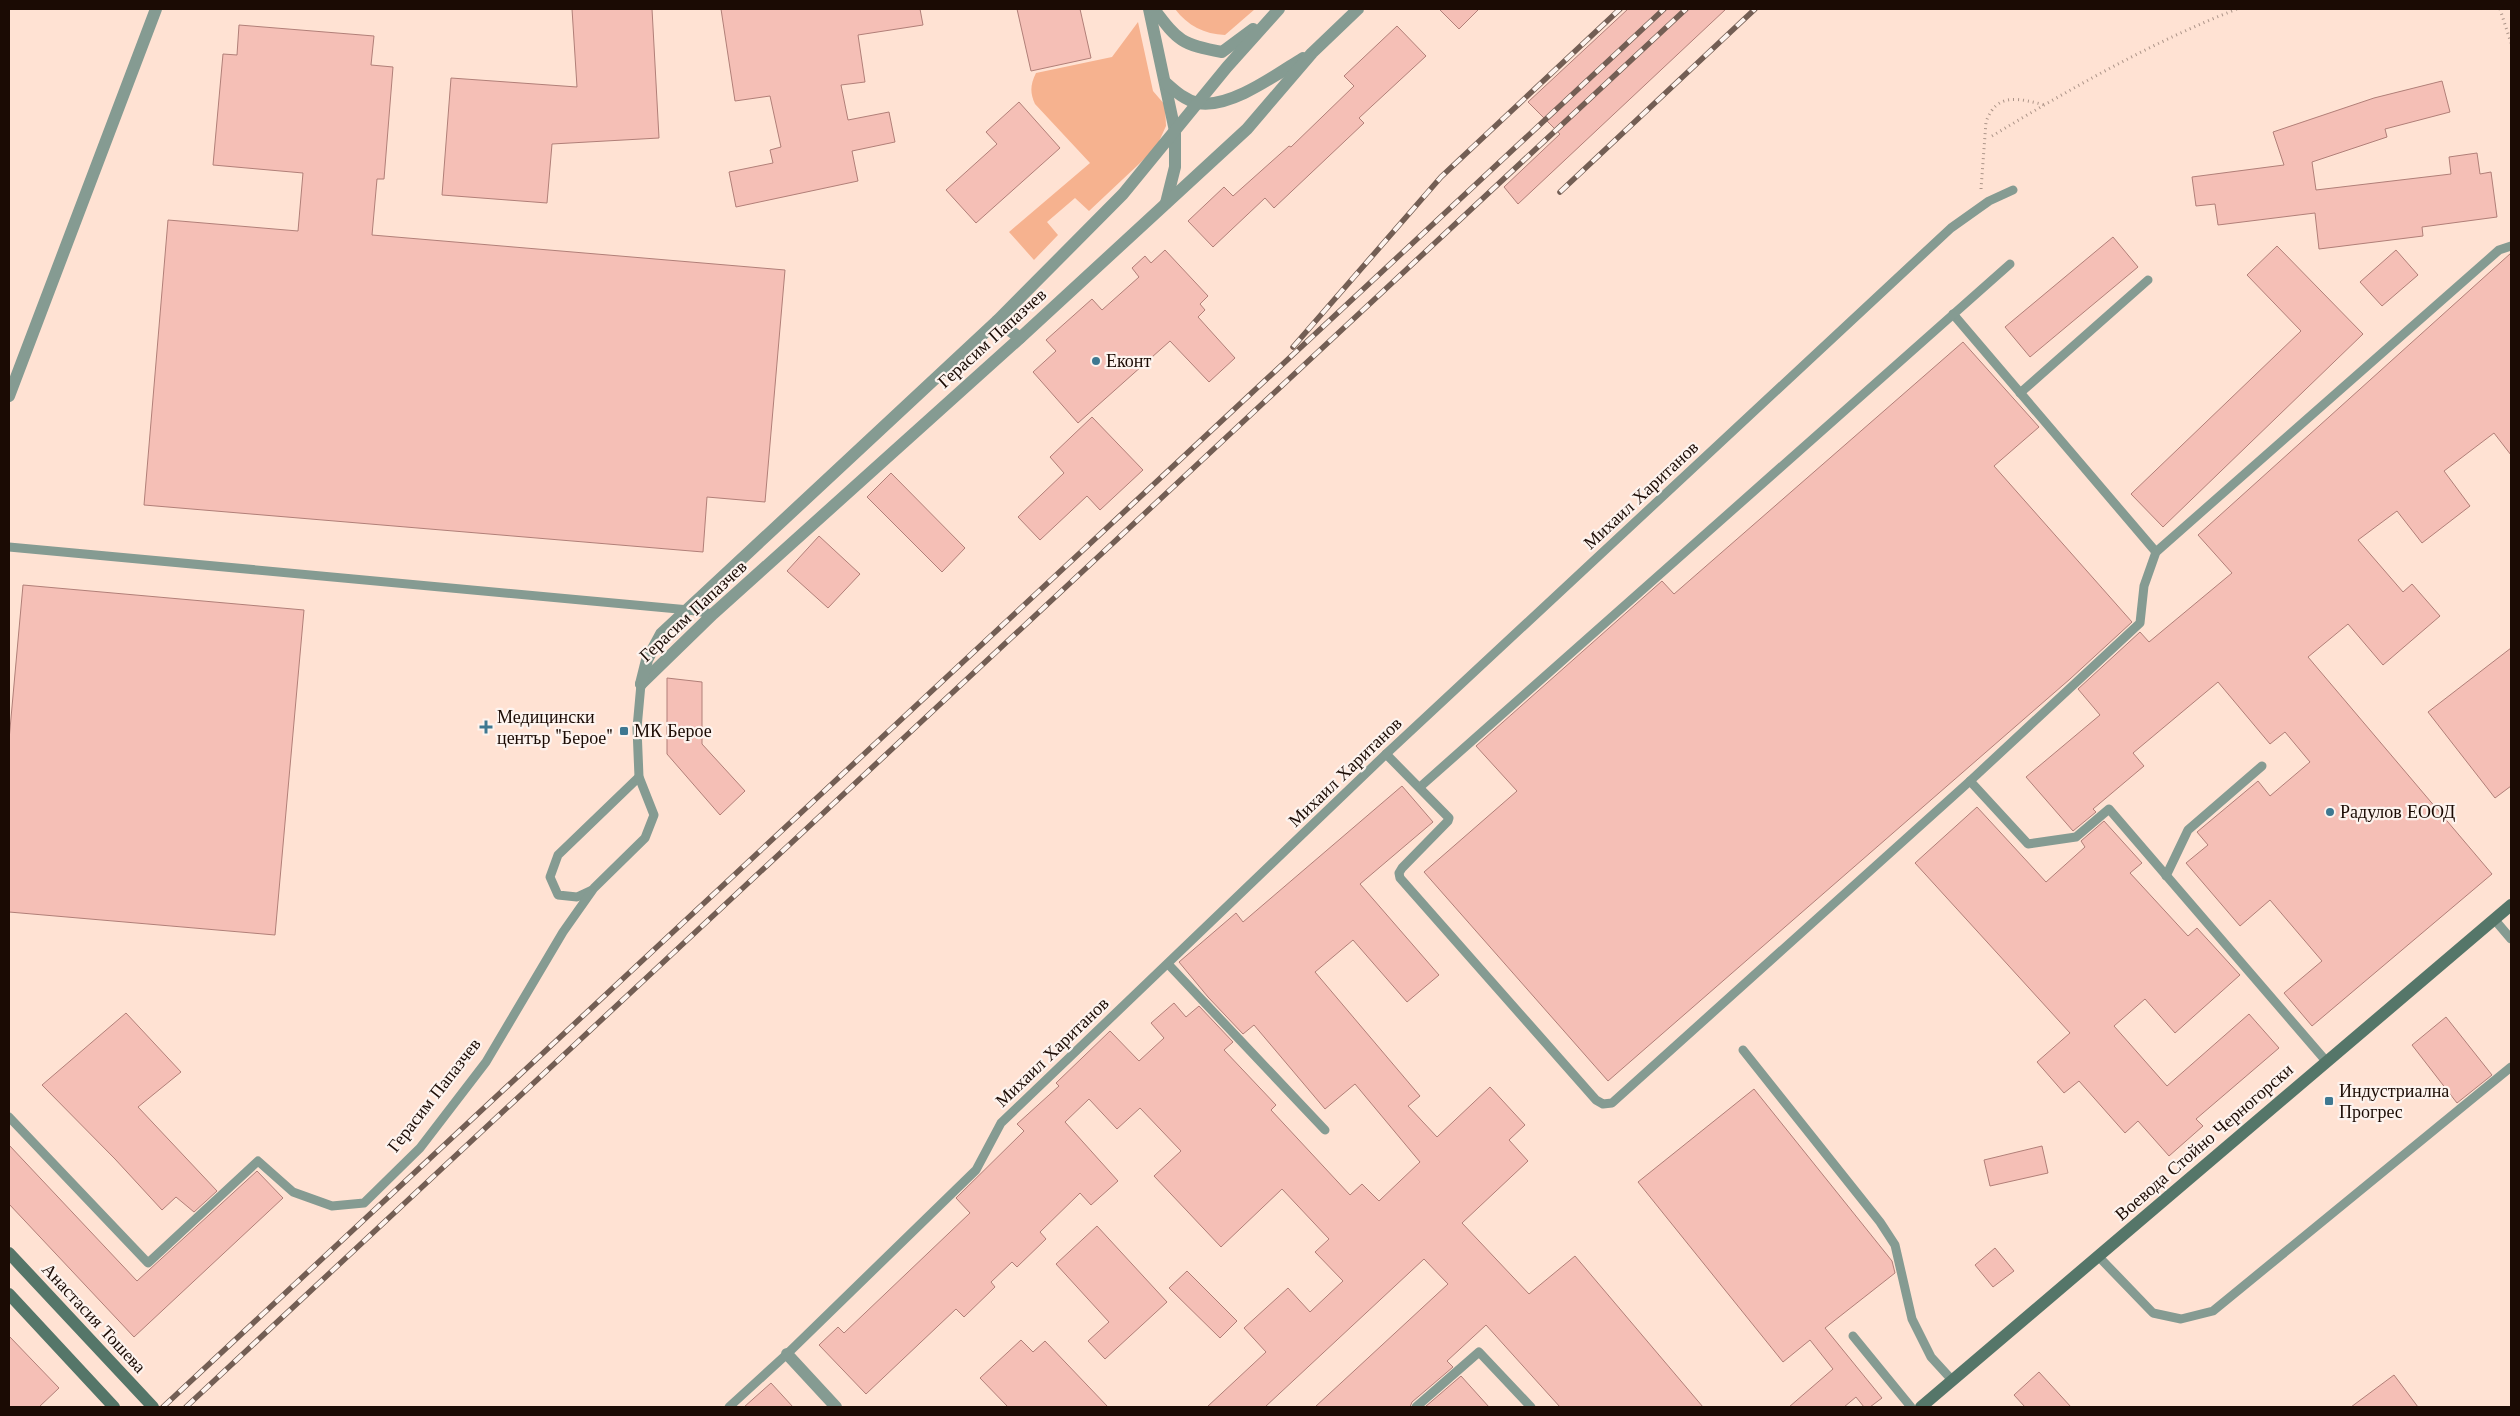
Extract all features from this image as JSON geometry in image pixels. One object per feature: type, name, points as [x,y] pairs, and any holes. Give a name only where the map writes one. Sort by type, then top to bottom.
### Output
[{"type":"street","points":[[9,396],[156,9]]},
{"type":"street","points":[[1149,9],[1175,131],[1175,167],[1166,203]]},
{"type":"street","points":[[1154,9],[1172,32],[1191,46],[1222,52],[1276,12]]},
{"type":"street","name":"Герасим Папазчев","points":[[641,684],[713,614],[1020,338],[1246,129],[1312,53],[1358,9]]},
{"type":"street","name":"Герасим Папазчев","points":[[641,684],[647,660],[661,634],[689,610],[997,321],[1123,194],[1276,12]]},
{"type":"street","points":[[1166,83],[1182,97],[1198,103],[1209,104],[1228,100],[1312,53]]},
{"type":"street","points":[[997,321],[1020,338]]},
{"type":"street","name":"Воевода Стойно Черногорски","points":[[1920,1407],[2326,1060],[2511,905]]},
{"type":"street","name":"Анастасия Тошева","points":[[9,1253],[153,1407]]},
{"type":"street","points":[[9,1294],[114,1407]]},
{"type":"street","points":[[787,1354],[836,1407]]},
{"type":"lane","name":"Михаил Хаританов","points":[[729,1407],[787,1354],[976,1170],[1001,1123],[1386,754],[1951,228],[1980,207],[2014,190]]},
{"type":"lane","points":[[1386,754],[1447,815],[1448,821],[1402,868],[1399,873],[1400,878],[1596,1100],[1603,1104],[1612,1103],[1970,781],[2140,623],[2144,586],[2156,552],[2499,250],[2511,246]]},
{"type":"lane","points":[[1420,787],[2010,264]]},
{"type":"lane","points":[[2020,393],[2148,280]]},
{"type":"lane","points":[[1953,314],[2156,552]]},
{"type":"lane","points":[[9,547],[689,610],[713,614]]},
{"type":"lane","name":"Герасим Папазчев","points":[[9,1117],[148,1263],[258,1160],[293,1192],[332,1206],[364,1202],[420,1148],[486,1062],[563,932],[594,888],[645,838],[654,815],[639,777],[637,728],[641,684]]},
{"type":"lane","points":[[2166,876],[2188,830],[2262,766]]},
{"type":"lane","name":"Герасим Папазчев","points":[[594,888],[577,897],[558,895],[550,877],[558,855],[639,777]]},
{"type":"lane","points":[[1970,781],[2028,844],[2076,838],[2109,809],[2326,1060]]},
{"type":"lane","points":[[2494,920],[2511,939]]},
{"type":"lane","points":[[1168,964],[1325,1130]]},
{"type":"lane","points":[[1743,1050],[1880,1222],[1895,1245],[1912,1319],[1931,1357],[1952,1380]]},
{"type":"lane","points":[[2098,1256],[2153,1313],[2181,1319],[2213,1311],[2511,1066]]},
{"type":"lane","points":[[1853,1336],[1911,1407]]},
{"type":"lane","points":[[1416,1407],[1479,1352],[1531,1407]]},
{"type":"path","points":[[1992,136],[2144,52],[2201,23],[2238,9]]},
{"type":"path","points":[[2500,9],[2511,44]]},
{"type":"path","points":[[1980,207],[1986,122],[1990,112],[1997,104],[2006,100],[2022,99],[2046,105]]},
{"type":"shaded area","points":[[1175,9],[1255,9],[1225,35],[1210,33],[1197,28],[1185,20]]},
{"type":"shaded area","points":[[1138,22],[1153,91],[1165,105],[1166,126],[1156,148],[1089,211],[1075,198],[1047,222],[1058,235],[1034,260],[1009,232],[1090,163],[1035,104],[1031,89],[1034,77],[1036,73],[1112,57]]},
{"type":"building","points":[[572,9],[652,9],[659,138],[552,144],[547,203],[442,195],[451,78],[577,87]]},
{"type":"building","points":[[721,9],[920,9],[923,25],[858,35],[865,82],[841,85],[848,120],[889,112],[895,142],[852,151],[858,181],[736,207],[729,172],[773,163],[770,150],[781,147],[770,96],[735,101]]},
{"type":"building","points":[[1017,9],[1080,9],[1091,58],[1031,71]]},
{"type":"building","points":[[1439,9],[1479,9],[1459,29]]},
{"type":"building","points":[[1628,9],[1726,9],[1518,204],[1504,187],[1560,134],[1528,102]]},
{"type":"building","points":[[239,25],[374,36],[371,65],[393,67],[384,179],[377,179],[372,235],[785,270],[765,502],[707,497],[703,552],[144,505],[168,220],[298,231],[303,173],[213,165],[223,54],[237,55]]},
{"type":"building","points":[[1397,26],[1426,56],[1359,118],[1364,123],[1274,208],[1265,198],[1213,247],[1188,221],[1224,187],[1233,196],[1289,146],[1291,147],[1354,86],[1344,76]]},
{"type":"building","points":[[2442,81],[2450,112],[2385,129],[2387,137],[2312,162],[2316,190],[2451,174],[2449,157],[2477,153],[2480,174],[2491,172],[2497,217],[2422,227],[2423,236],[2319,249],[2315,213],[2218,225],[2215,204],[2196,206],[2192,177],[2284,165],[2273,132],[2374,98]]},
{"type":"building","points":[[1019,102],[1060,148],[976,223],[946,190],[997,144],[986,132]]},
{"type":"building","points":[[2113,237],[2138,267],[2030,357],[2005,327]]},
{"type":"building","points":[[2277,246],[2363,334],[2163,527],[2131,494],[2301,331],[2247,275]]},
{"type":"building","points":[[1165,250],[1208,296],[1200,304],[1205,310],[1198,317],[1235,358],[1209,382],[1170,341],[1078,423],[1033,372],[1056,351],[1046,340],[1092,299],[1102,310],[1139,277],[1132,268],[1145,256],[1151,263]]},
{"type":"building","points":[[2396,250],[2418,275],[2382,306],[2360,282]]},
{"type":"building","points":[[2511,253],[2511,455],[2494,433],[2444,471],[2470,506],[2422,543],[2397,511],[2358,540],[2403,592],[2412,584],[2440,616],[2383,665],[2348,624],[2308,657],[2492,874],[2312,1026],[2284,993],[2322,961],[2270,900],[2240,926],[2186,863],[2208,845],[2197,832],[2258,781],[2270,796],[2310,762],[2285,732],[2270,744],[2218,682],[2133,753],[2144,766],[2093,809],[2096,812],[2073,831],[2026,777],[2100,715],[2078,689],[2140,632],[2149,642],[2232,573],[2198,535]]},
{"type":"building","points":[[1963,342],[2039,427],[1994,466],[2132,622],[2070,679],[1608,1081],[1424,872],[1517,791],[1476,746],[1662,581],[1674,594]]},
{"type":"building","points":[[1092,417],[1143,470],[1100,510],[1087,496],[1040,540],[1018,517],[1064,473],[1050,457]]},
{"type":"building","points":[[891,473],[965,548],[942,572],[867,497]]},
{"type":"building","points":[[819,536],[860,574],[828,608],[787,571]]},
{"type":"building","points":[[23,585],[304,610],[275,935],[9,912],[9,740]]},
{"type":"building","points":[[2511,648],[2511,786],[2495,798],[2428,712]]},
{"type":"building","points":[[667,678],[702,682],[702,744],[745,791],[720,815],[667,754]]},
{"type":"building","points":[[1402,786],[1433,822],[1360,884],[1439,975],[1407,1002],[1353,940],[1315,972],[1420,1096],[1408,1106],[1437,1137],[1490,1087],[1525,1125],[1509,1140],[1528,1161],[1462,1223],[1529,1294],[1575,1256],[1703,1407],[1560,1407],[1486,1325],[1447,1361],[1453,1367],[1412,1402],[1410,1407],[1315,1407],[1448,1284],[1424,1259],[1265,1407],[1207,1407],[1266,1352],[1244,1328],[1288,1288],[1310,1312],[1343,1281],[1315,1252],[1329,1239],[1282,1189],[1221,1247],[1154,1176],[1181,1151],[1140,1108],[1117,1129],[1089,1099],[1065,1122],[1118,1181],[1091,1205],[1080,1193],[1040,1232],[1046,1239],[1017,1267],[1012,1262],[991,1282],[995,1287],[964,1317],[956,1309],[866,1394],[819,1345],[838,1327],[844,1333],[970,1213],[956,1198],[1024,1131],[1017,1124],[1059,1086],[1056,1083],[1110,1031],[1139,1061],[1164,1038],[1151,1023],[1174,1003],[1186,1017],[1199,1006],[1233,1042],[1224,1050],[1276,1105],[1271,1110],[1350,1195],[1362,1184],[1379,1201],[1420,1162],[1355,1084],[1325,1109],[1254,1025],[1243,1034],[1208,997],[1179,962],[1236,913],[1243,922]]},
{"type":"building","points":[[1977,807],[2046,882],[2085,847],[2081,841],[2104,821],[2142,863],[2130,873],[2188,936],[2197,928],[2240,975],[2175,1033],[2145,999],[2114,1026],[2167,1086],[2249,1014],[2279,1048],[2196,1119],[2203,1126],[2169,1156],[2138,1121],[2125,1133],[2079,1081],[2064,1093],[2037,1062],[2070,1033],[1915,863]]},
{"type":"building","points":[[126,1013],[181,1072],[138,1107],[217,1191],[194,1212],[176,1197],[162,1210],[42,1085]]},
{"type":"building","points":[[2446,1017],[2492,1075],[2457,1103],[2412,1045]]},
{"type":"building","points":[[1754,1089],[1892,1261],[1895,1273],[1825,1328],[1882,1398],[1870,1407],[1864,1407],[1856,1397],[1844,1407],[1789,1407],[1833,1369],[1810,1340],[1783,1362],[1638,1182]]},
{"type":"building","points":[[9,1145],[137,1281],[257,1171],[283,1198],[134,1337],[9,1204]]},
{"type":"building","points":[[2042,1146],[2048,1173],[1990,1186],[1984,1160]]},
{"type":"building","points":[[1097,1226],[1167,1302],[1105,1359],[1088,1341],[1109,1322],[1056,1264]]},
{"type":"building","points":[[1995,1248],[2014,1271],[1993,1287],[1975,1265]]},
{"type":"building","points":[[1187,1271],[1237,1321],[1220,1338],[1169,1288]]},
{"type":"building","points":[[9,1336],[59,1388],[39,1407],[9,1407]]},
{"type":"building","points":[[1021,1340],[1033,1352],[1045,1341],[1108,1407],[1008,1407],[980,1378]]},
{"type":"building","points":[[2039,1372],[2071,1407],[2025,1407],[2014,1395]]},
{"type":"building","points":[[2394,1375],[2418,1407],[2351,1407]]},
{"type":"building","points":[[1461,1376],[1489,1407],[1425,1407]]},
{"type":"building","points":[[771,1383],[793,1407],[744,1407]]},
{"type":"railway","points":[[1293,347],[1441,177],[1620,9]]},
{"type":"railway","points":[[163,1407],[1664,9]]},
{"type":"railway","points":[[186,1407],[1686,9]]},
{"type":"railway","points":[[1560,192],[1755,9]]},
{"type":"place","name":"Еконт","points":[[1096,361]]},
{"type":"place","name":"Медицински център \"Берое\"","points":[[486,727]]},
{"type":"place","name":"МК Берое","points":[[624,731]]},
{"type":"place","name":"Радулов ЕООД","points":[[2330,812]]},
{"type":"place","name":"Индустриална Прогрес","points":[[2329,1101]]}]
